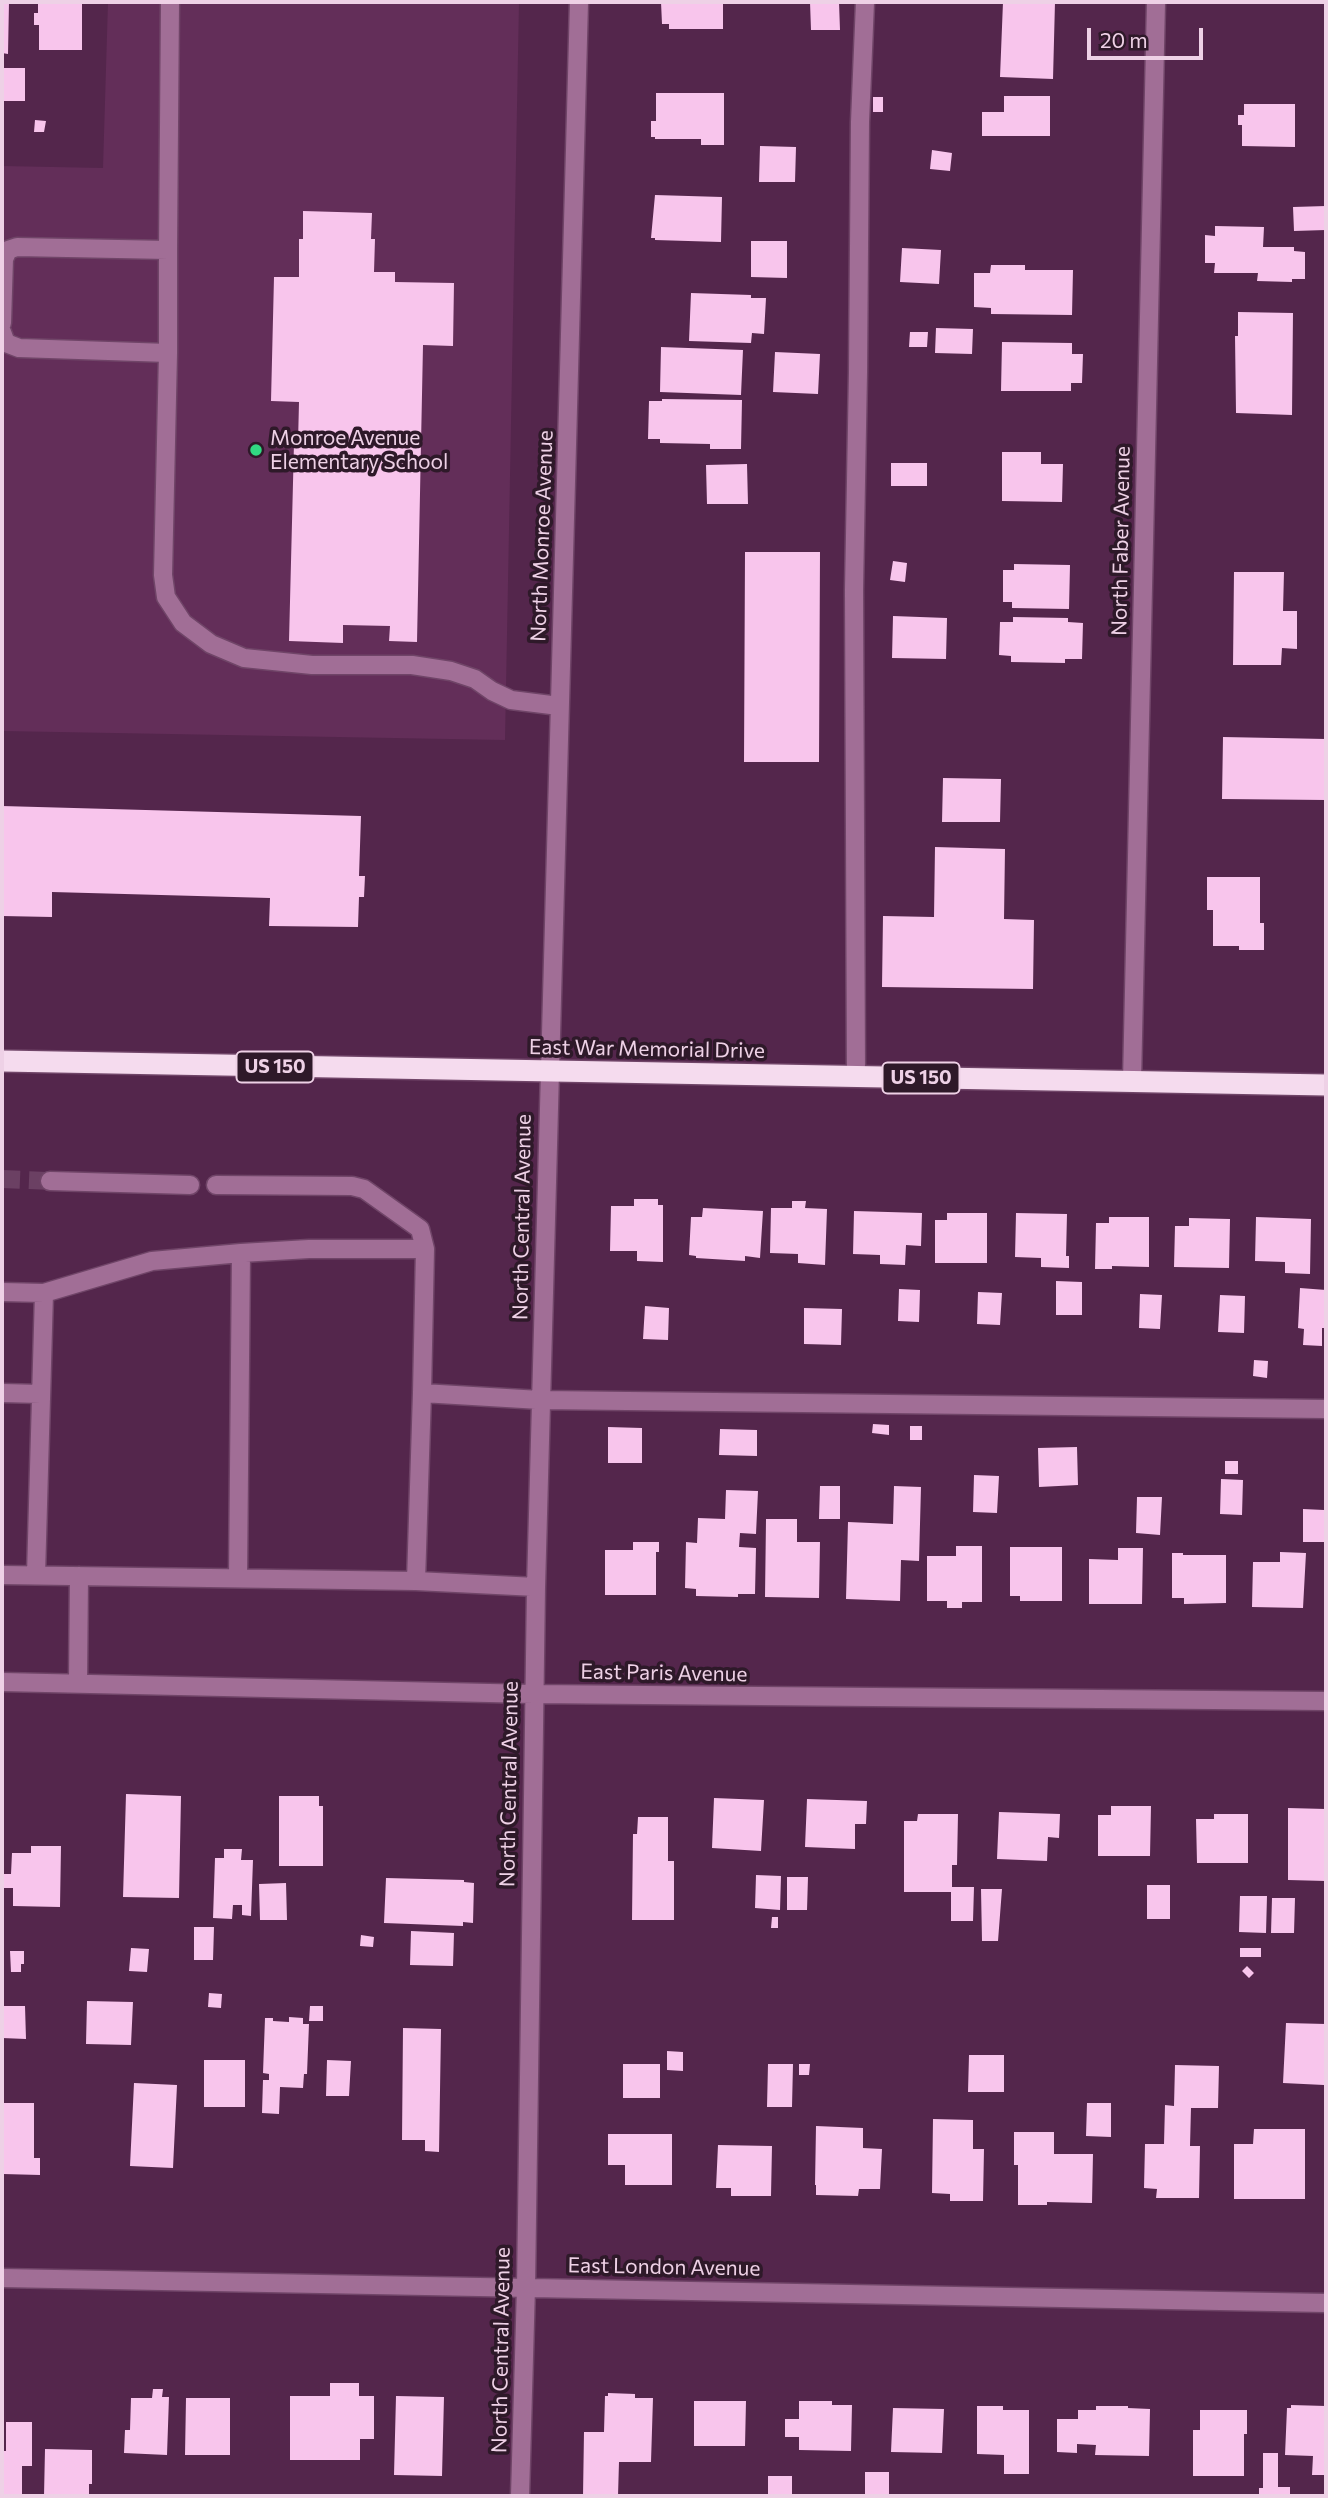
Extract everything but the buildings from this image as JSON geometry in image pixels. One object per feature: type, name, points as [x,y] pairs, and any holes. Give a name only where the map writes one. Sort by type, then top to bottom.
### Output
[{"type":"highway","name":"East War Memorial Drive","points":[[2,1061],[1326,1084]]},
{"type":"street","points":[[170,2],[168,353],[163,575],[166,597],[183,623],[211,644],[244,657],[312,664],[412,664],[451,671],[475,679],[511,701],[559,706]]},
{"type":"street","name":"North Monroe Avenue","points":[[549,1072],[579,2]]},
{"type":"street","points":[[856,1077],[853,590],[860,122],[865,2]]},
{"type":"street","name":"North Faber Avenue","points":[[1132,1081],[1156,2]]},
{"type":"street","points":[[2,323],[4,259],[8,250],[17,247],[168,250]]},
{"type":"street","points":[[2,332],[6,343],[19,348],[168,353]]},
{"type":"street","name":"North Central Avenue","points":[[520,2496],[526,2287],[533,1694],[549,1072]]},
{"type":"street","points":[[50,1181],[190,1185]]},
{"type":"street","points":[[216,1185],[352,1186],[364,1189],[421,1229],[425,1249],[416,1581]]},
{"type":"street","points":[[2,1292],[44,1293],[152,1261],[309,1249],[425,1249]]},
{"type":"street","points":[[237,1578],[242,1253]]},
{"type":"street","points":[[36,1575],[44,1293]]},
{"type":"street","points":[[2,1393],[41,1394]]},
{"type":"street","points":[[422,1393],[540,1400],[1326,1409]]},
{"type":"street","points":[[2,1574],[416,1581],[536,1587]]},
{"type":"street","points":[[78,1683],[79,1576]]},
{"type":"street","name":"East Paris Avenue","points":[[2,1682],[533,1694],[1326,1701]]},
{"type":"street","name":"East London Avenue","points":[[2,2278],[1326,2303]]},
{"type":"shaded area","name":"Monroe Avenue Elementary School","points":[[108,2],[519,2],[505,740],[2,731],[2,166],[103,168]]},
{"type":"tunnel","points":[[2,1179],[50,1181]]},
{"type":"place","name":"Monroe Avenue Elementary School","points":[[256,450]]}]
